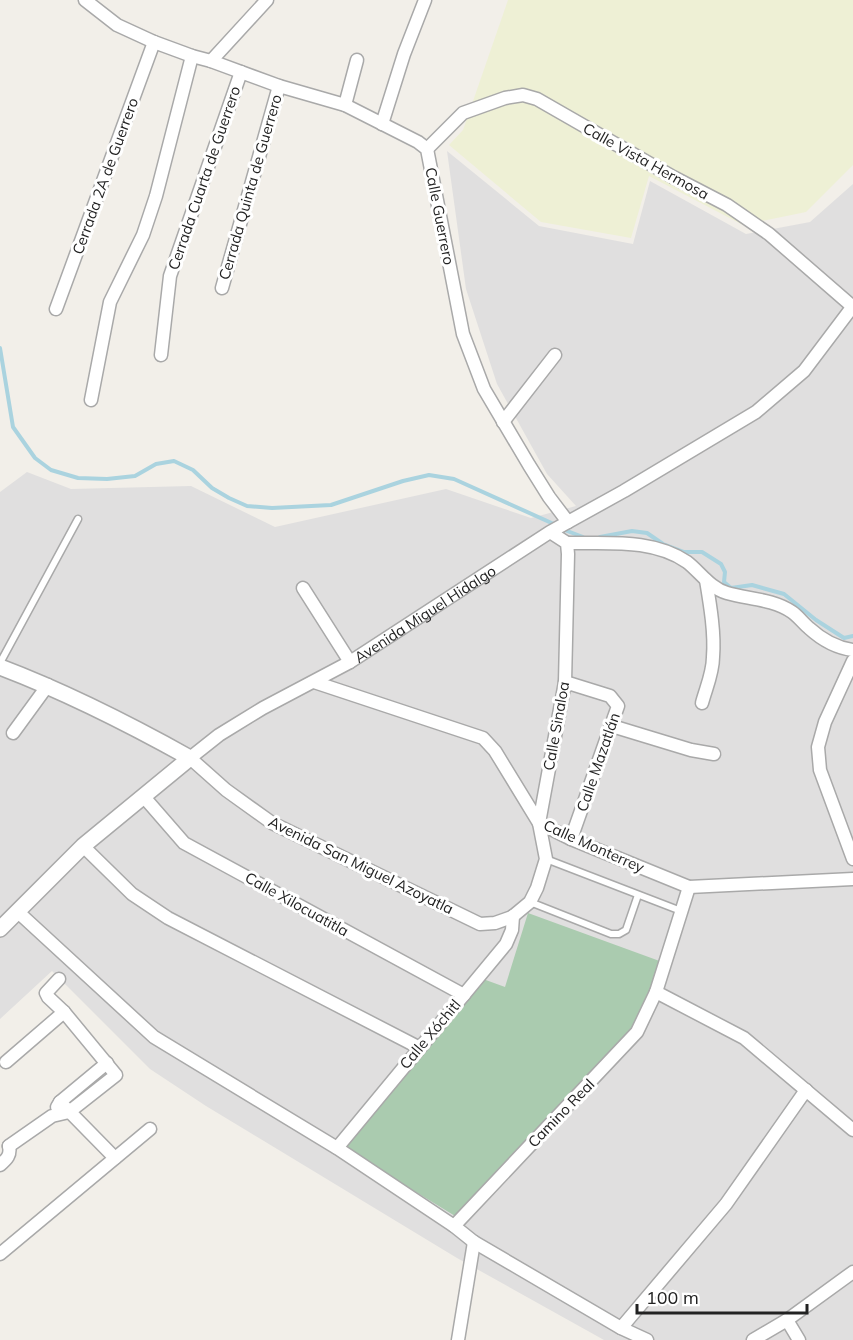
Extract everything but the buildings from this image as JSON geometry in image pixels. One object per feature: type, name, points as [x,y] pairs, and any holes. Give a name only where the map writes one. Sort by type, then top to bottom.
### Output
[{"type":"street","name":"Calle Guerrero","points":[[85,0],[117,25],[154,42],[279,86],[345,105],[418,142],[427,149],[463,334],[484,389],[549,497],[568,522]]},
{"type":"street","points":[[211,61],[267,0]]},
{"type":"street","points":[[382,124],[404,54],[425,0]]},
{"type":"street","name":"Cerrada 2A de Guerrero","points":[[56,309],[154,42]]},
{"type":"street","points":[[91,400],[110,302],[143,235],[156,196],[192,56]]},
{"type":"street","points":[[345,105],[357,60]]},
{"type":"street","name":"Cerrada Cuarta de Guerrero","points":[[161,355],[170,276],[241,72]]},
{"type":"street","name":"Cerrada Quinta de Guerrero","points":[[222,288],[279,86]]},
{"type":"street","name":"Calle Vista Hermosa","points":[[427,149],[463,113],[505,98],[523,95],[537,99],[673,177],[727,205],[769,234],[853,306]]},
{"type":"street","name":"Avenida Miguel Hidalgo","points":[[0,929],[83,846],[228,729],[350,662],[550,532],[624,491],[756,412],[804,371],[853,306]]},
{"type":"street","points":[[503,422],[555,355]]},
{"type":"street","points":[[550,532],[567,543],[658,547],[687,562],[706,580],[725,592],[768,601],[792,612],[812,630],[842,649],[853,650]]},
{"type":"street","name":"Calle Sinaloa","points":[[513,917],[530,902],[546,859],[539,823],[565,682],[567,543]]},
{"type":"street","points":[[702,703],[714,656],[711,609],[706,580]]},
{"type":"street","points":[[303,588],[350,662]]},
{"type":"street","points":[[853,661],[825,722],[818,747],[820,770],[853,859]]},
{"type":"street","points":[[0,665],[48,685],[190,758]]},
{"type":"street","name":"Calle Monterrey","points":[[314,682],[483,738],[495,751],[539,823],[571,839],[689,887],[853,879]]},
{"type":"street","name":"Calle Mazatlán","points":[[565,682],[610,696],[618,706],[571,839]]},
{"type":"street","points":[[13,733],[48,685]]},
{"type":"street","points":[[612,726],[691,750],[714,754]]},
{"type":"street","name":"Avenida San Miguel Azoyatla","points":[[190,758],[226,790],[272,823],[480,924],[495,923],[513,917]]},
{"type":"street","name":"Calle Xilocuatitla","points":[[144,797],[184,843],[464,995]]},
{"type":"street","points":[[83,846],[132,894],[168,918],[418,1047]]},
{"type":"street","name":"Camino Real","points":[[454,1226],[637,1032],[657,992],[689,887]]},
{"type":"street","points":[[18,912],[154,1036],[337,1148],[454,1226],[474,1242],[621,1328],[648,1340]]},
{"type":"street","name":"Calle Xóchitl","points":[[337,1148],[418,1047],[506,944],[512,930],[513,917]]},
{"type":"street","points":[[0,1165],[7,1160],[10,1152],[5,1145],[52,1116],[69,1112],[115,1077],[116,1073],[46,993],[59,979]]},
{"type":"street","points":[[657,992],[744,1038],[853,1130]]},
{"type":"street","points":[[6,1062],[64,1012]]},
{"type":"street","points":[[52,1116],[60,1102],[107,1063]]},
{"type":"street","points":[[621,1328],[726,1204],[806,1090]]},
{"type":"street","points":[[60,1102],[115,1158]]},
{"type":"street","points":[[0,1254],[150,1129]]},
{"type":"street","points":[[458,1340],[474,1242]]},
{"type":"street","points":[[753,1340],[787,1320],[853,1272]]},
{"type":"street","points":[[787,1320],[799,1340]]},
{"type":"lane","points":[[0,665],[78,519]]},
{"type":"lane","points":[[546,859],[681,911]]},
{"type":"lane","points":[[530,902],[611,934],[619,934],[626,930],[638,895]]},
{"type":"shaded area","points":[[447,151],[539,226],[633,244],[650,181],[746,234],[810,222],[853,184],[853,1340],[604,1340],[457,1258],[206,1106],[150,1069],[52,971],[0,1019],[0,492],[27,472],[71,489],[191,486],[275,527],[446,489],[531,518],[576,506],[547,474],[497,384],[466,289]]},
{"type":"green space","points":[[508,0],[853,0],[853,165],[806,212],[743,225],[649,176],[631,238],[541,222],[449,145],[463,130]]},
{"type":"green space","points":[[528,913],[665,963],[633,1035],[627,1037],[455,1216],[341,1146],[483,979],[505,987]]},
{"type":"waterway","points":[[0,348],[13,427],[35,458],[51,470],[78,478],[107,479],[135,476],[156,464],[174,461],[193,470],[212,488],[229,498],[247,506],[272,508],[331,505],[403,481],[429,475],[454,479],[556,525]]},
{"type":"waterway","points":[[562,529],[583,537]]},
{"type":"waterway","points":[[600,537],[632,531],[647,533],[663,544],[684,552],[702,552],[721,564],[725,572],[724,582],[731,588],[752,585],[784,594],[816,620],[844,638],[853,636]]}]
